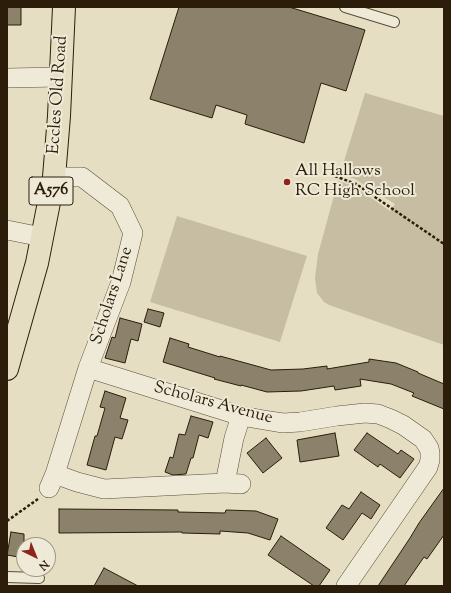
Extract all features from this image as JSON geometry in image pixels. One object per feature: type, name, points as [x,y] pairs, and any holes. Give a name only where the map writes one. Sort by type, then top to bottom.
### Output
[{"type":"main road","name":"Eccles Old Road","points":[[7,369],[37,263],[54,177],[64,7]]},
{"type":"street","points":[[7,78],[61,77]]},
{"type":"street","name":"Scholars Lane","points":[[52,481],[88,368],[121,282],[133,233],[120,206],[82,177],[54,177]]},
{"type":"street","points":[[7,230],[42,237]]},
{"type":"street","name":"Scholars Avenue","points":[[88,368],[241,416],[283,423],[365,413],[378,414],[403,425],[423,439],[427,443],[430,453],[428,467],[346,586]]},
{"type":"street","points":[[52,481],[77,482],[104,489],[233,483],[234,438],[241,416]]},
{"type":"lane","points":[[346,7],[394,22]]},
{"type":"lane","points":[[7,577],[39,578]]},
{"type":"path","points":[[336,176],[356,184],[444,244]]},
{"type":"path","points":[[7,521],[36,501],[52,481]]},
{"type":"shaded area","points":[[365,93],[444,116],[444,345],[329,305],[324,302],[317,293],[315,278],[318,254],[338,181],[354,186],[390,211],[395,204],[355,179],[340,174]]},
{"type":"shaded area","points":[[177,216],[307,256],[280,342],[150,302]]},
{"type":"building","points":[[7,7],[21,7],[21,25],[7,25]]},
{"type":"building","name":"All Hallows RC High School","points":[[179,7],[289,7],[365,30],[346,91],[321,83],[304,143],[245,124],[247,115],[216,105],[212,118],[150,99]]},
{"type":"building","points":[[148,309],[164,313],[160,327],[144,322]]},
{"type":"building","points":[[120,318],[142,324],[138,341],[131,339],[125,363],[105,358],[112,337],[115,338]]},
{"type":"building","points":[[170,338],[189,344],[188,347],[271,370],[303,369],[327,366],[327,369],[369,362],[369,359],[396,363],[444,384],[444,409],[412,396],[414,393],[391,384],[360,379],[361,386],[335,390],[334,386],[301,391],[267,392],[241,386],[214,379],[215,378],[163,362]]},
{"type":"building","points":[[105,391],[126,398],[120,418],[128,420],[122,439],[115,437],[106,470],[87,465],[105,408],[100,407]]},
{"type":"building","points":[[191,416],[213,422],[208,438],[199,435],[193,458],[191,458],[186,474],[173,475],[165,472],[170,457],[173,458],[179,434],[185,435]]},
{"type":"building","points":[[335,433],[339,456],[300,462],[297,440]]},
{"type":"building","points":[[367,433],[398,454],[401,450],[414,459],[400,478],[380,464],[378,467],[354,450]]},
{"type":"building","points":[[266,438],[282,458],[263,473],[247,453]]},
{"type":"building","points":[[444,488],[444,535],[427,559],[424,557],[404,586],[378,586],[419,523]]},
{"type":"building","points":[[361,492],[380,505],[371,519],[362,513],[343,540],[326,528],[342,505],[349,509]]},
{"type":"building","points":[[59,509],[178,510],[178,512],[225,513],[226,510],[256,511],[278,519],[270,540],[248,533],[220,531],[220,534],[182,532],[59,533]]},
{"type":"building","points":[[11,532],[24,534],[24,537],[16,537],[16,557],[7,555]]},
{"type":"building","points":[[281,536],[330,570],[319,586],[314,586],[268,555]]},
{"type":"building","points":[[104,568],[138,586],[94,586]]},
{"type":"place","name":"All Hallows RC High School","points":[[287,182]]}]
